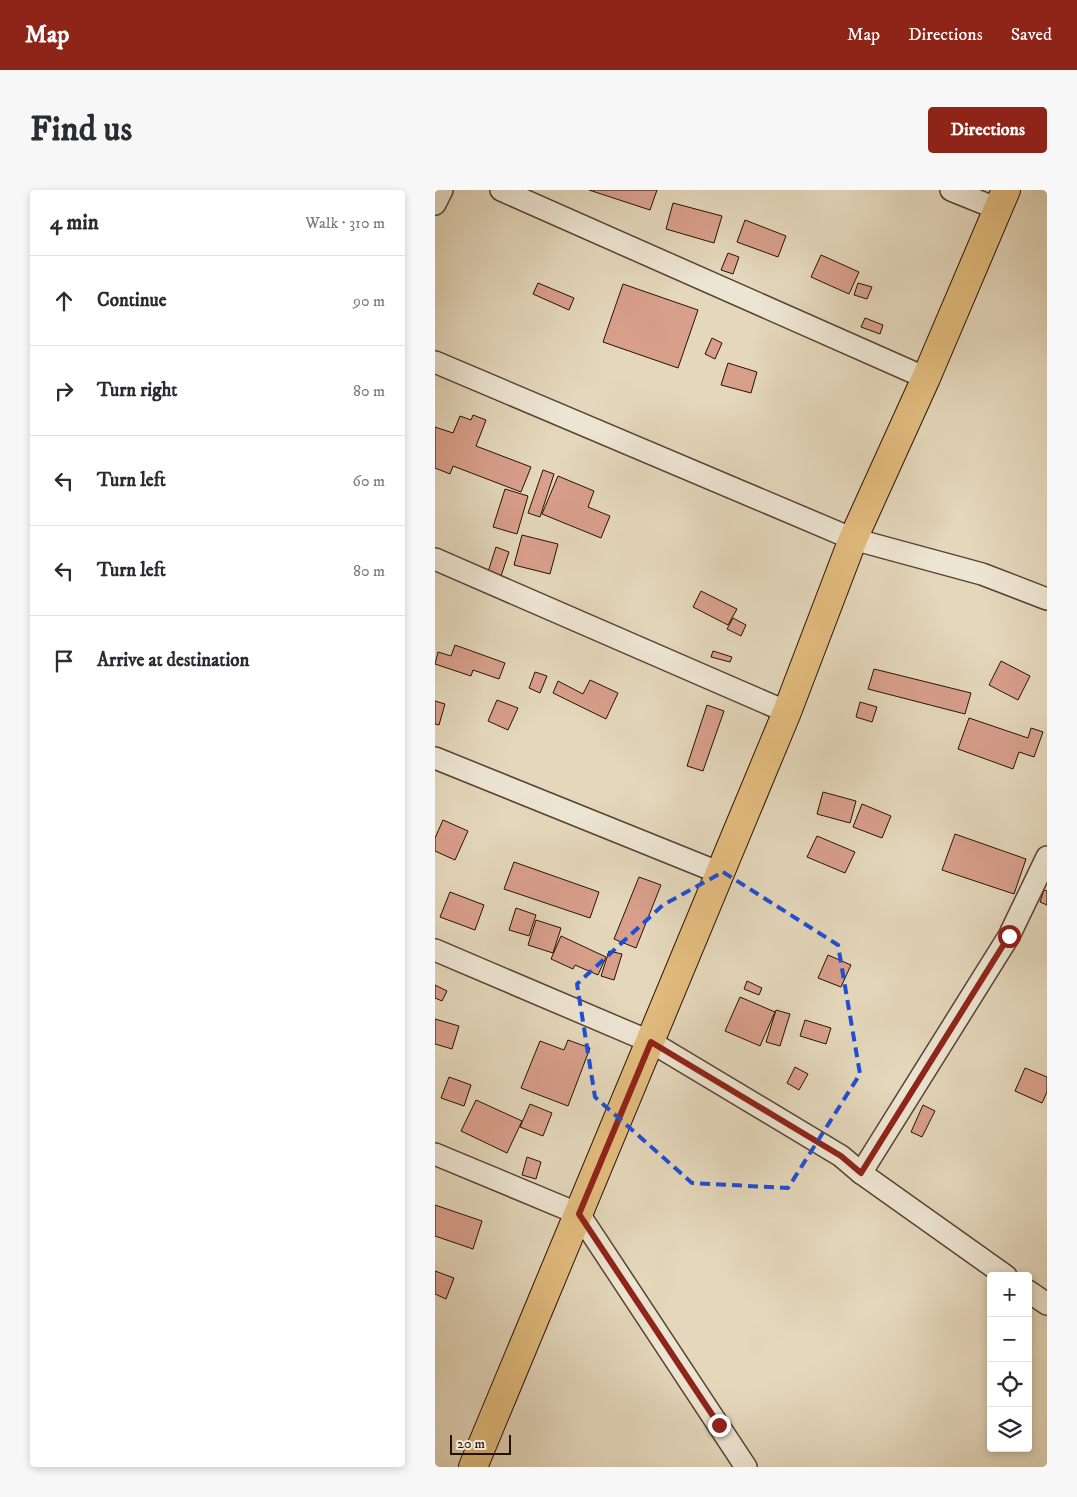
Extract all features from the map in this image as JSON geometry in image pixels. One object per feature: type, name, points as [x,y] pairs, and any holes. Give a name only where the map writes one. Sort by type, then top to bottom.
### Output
[{"type":"main road","points":[[473,1467],[787,712],[853,539],[926,378],[1002,200]]},
{"type":"street","points":[[435,204],[442,190]]},
{"type":"street","points":[[501,190],[926,378]]},
{"type":"street","points":[[951,190],[1002,200]]},
{"type":"street","points":[[435,362],[853,539],[982,574],[1047,599]]},
{"type":"street","points":[[435,559],[787,712]]},
{"type":"street","points":[[435,758],[720,873]]},
{"type":"street","points":[[861,1173],[1009,936],[1047,857]]},
{"type":"street","points":[[435,950],[651,1042],[841,1156],[861,1173],[1000,1272]]},
{"type":"street","points":[[435,1154],[579,1214],[746,1467]]},
{"type":"street","points":[[1032,1294],[1047,1304]]},
{"type":"highlighted area","points":[[723,872],[838,945],[860,1074],[788,1188],[692,1183],[595,1097],[577,984],[663,905]]},
{"type":"building","points":[[589,190],[657,190],[650,210]]},
{"type":"building","points":[[673,203],[722,216],[714,243],[666,229]]},
{"type":"building","points":[[745,220],[786,236],[778,257],[737,242]]},
{"type":"building","points":[[728,253],[739,257],[733,274],[721,270]]},
{"type":"building","points":[[821,255],[859,272],[849,294],[811,277]]},
{"type":"building","points":[[538,283],[574,298],[569,310],[533,294]]},
{"type":"building","points":[[858,283],[872,287],[867,299],[854,295]]},
{"type":"building","points":[[623,284],[698,310],[678,368],[603,342]]},
{"type":"building","points":[[865,318],[883,325],[880,334],[861,327]]},
{"type":"building","points":[[712,338],[722,343],[715,359],[705,354]]},
{"type":"building","points":[[728,363],[757,372],[751,393],[721,385]]},
{"type":"building","points":[[473,415],[486,420],[476,446],[531,467],[521,492],[453,466],[450,474],[435,468],[435,427],[453,433],[460,416],[471,420]]},
{"type":"building","points":[[543,470],[554,474],[540,517],[528,513]]},
{"type":"building","points":[[558,476],[594,491],[588,507],[610,516],[601,538],[542,514]]},
{"type":"building","points":[[505,489],[528,496],[517,534],[493,527]]},
{"type":"building","points":[[522,535],[558,544],[550,574],[514,565]]},
{"type":"building","points":[[496,547],[509,552],[501,576],[488,572]]},
{"type":"building","points":[[701,591],[737,609],[728,625],[693,607]]},
{"type":"building","points":[[733,618],[746,625],[741,636],[727,629]]},
{"type":"building","points":[[455,645],[505,663],[499,679],[473,670],[471,676],[435,664],[438,652],[451,656]]},
{"type":"building","points":[[713,651],[732,657],[730,662],[711,657]]},
{"type":"building","points":[[1001,661],[1030,676],[1018,700],[989,685]]},
{"type":"building","points":[[874,669],[971,693],[965,714],[868,689]]},
{"type":"building","points":[[535,672],[547,676],[540,693],[529,688]]},
{"type":"building","points":[[590,680],[618,693],[606,719],[553,693],[558,681],[583,694]]},
{"type":"building","points":[[497,700],[518,708],[508,730],[488,721]]},
{"type":"building","points":[[435,701],[445,704],[439,725],[435,724]]},
{"type":"building","points":[[860,702],[877,707],[872,722],[856,717]]},
{"type":"building","points":[[707,705],[724,711],[703,771],[687,766]]},
{"type":"building","points":[[969,718],[1028,738],[1031,728],[1043,732],[1034,757],[1019,752],[1013,769],[958,749]]},
{"type":"building","points":[[823,792],[856,801],[850,823],[817,814]]},
{"type":"building","points":[[862,804],[891,816],[882,838],[853,827]]},
{"type":"building","points":[[443,820],[468,831],[455,860],[435,851],[435,838]]},
{"type":"building","points":[[955,834],[1026,859],[1014,894],[942,870]]},
{"type":"building","points":[[817,836],[855,852],[845,873],[807,857]]},
{"type":"building","points":[[514,862],[599,892],[590,918],[504,889]]},
{"type":"building","points":[[639,877],[661,885],[636,948],[614,939]]},
{"type":"building","points":[[1044,890],[1047,891],[1047,905],[1040,902]]},
{"type":"building","points":[[450,892],[484,905],[475,930],[440,917]]},
{"type":"building","points":[[516,908],[536,915],[529,936],[509,930]]},
{"type":"building","points":[[536,920],[561,928],[553,953],[528,945]]},
{"type":"building","points":[[561,936],[606,957],[598,975],[575,965],[573,969],[551,959]]},
{"type":"building","points":[[609,951],[622,954],[614,980],[601,976]]},
{"type":"building","points":[[828,955],[851,965],[841,987],[818,978]]},
{"type":"building","points":[[747,981],[762,988],[759,995],[744,989]]},
{"type":"building","points":[[435,985],[447,991],[442,1001],[435,998]]},
{"type":"building","points":[[740,997],[775,1012],[760,1046],[725,1031]]},
{"type":"building","points":[[776,1010],[790,1014],[780,1046],[766,1042]]},
{"type":"building","points":[[435,1019],[459,1026],[452,1049],[435,1044]]},
{"type":"building","points":[[805,1020],[831,1028],[826,1044],[800,1036]]},
{"type":"building","points":[[568,1040],[590,1048],[568,1106],[521,1088],[540,1041],[564,1050]]},
{"type":"building","points":[[795,1067],[808,1074],[799,1090],[787,1083]]},
{"type":"building","points":[[1025,1068],[1047,1077],[1047,1092],[1042,1103],[1015,1091]]},
{"type":"building","points":[[449,1077],[471,1085],[464,1106],[441,1098]]},
{"type":"building","points":[[476,1100],[522,1121],[507,1153],[461,1131]]},
{"type":"building","points":[[530,1104],[552,1113],[543,1136],[520,1127]]},
{"type":"building","points":[[923,1105],[935,1111],[922,1137],[911,1132]]},
{"type":"building","points":[[527,1157],[541,1162],[536,1179],[522,1175]]},
{"type":"building","points":[[435,1205],[482,1221],[473,1249],[435,1236]]},
{"type":"building","points":[[435,1271],[454,1278],[446,1299],[435,1294]]},
{"type":"route","points":[[719,1425],[579,1214],[651,1042],[841,1156],[861,1173],[1009,936]]}]
